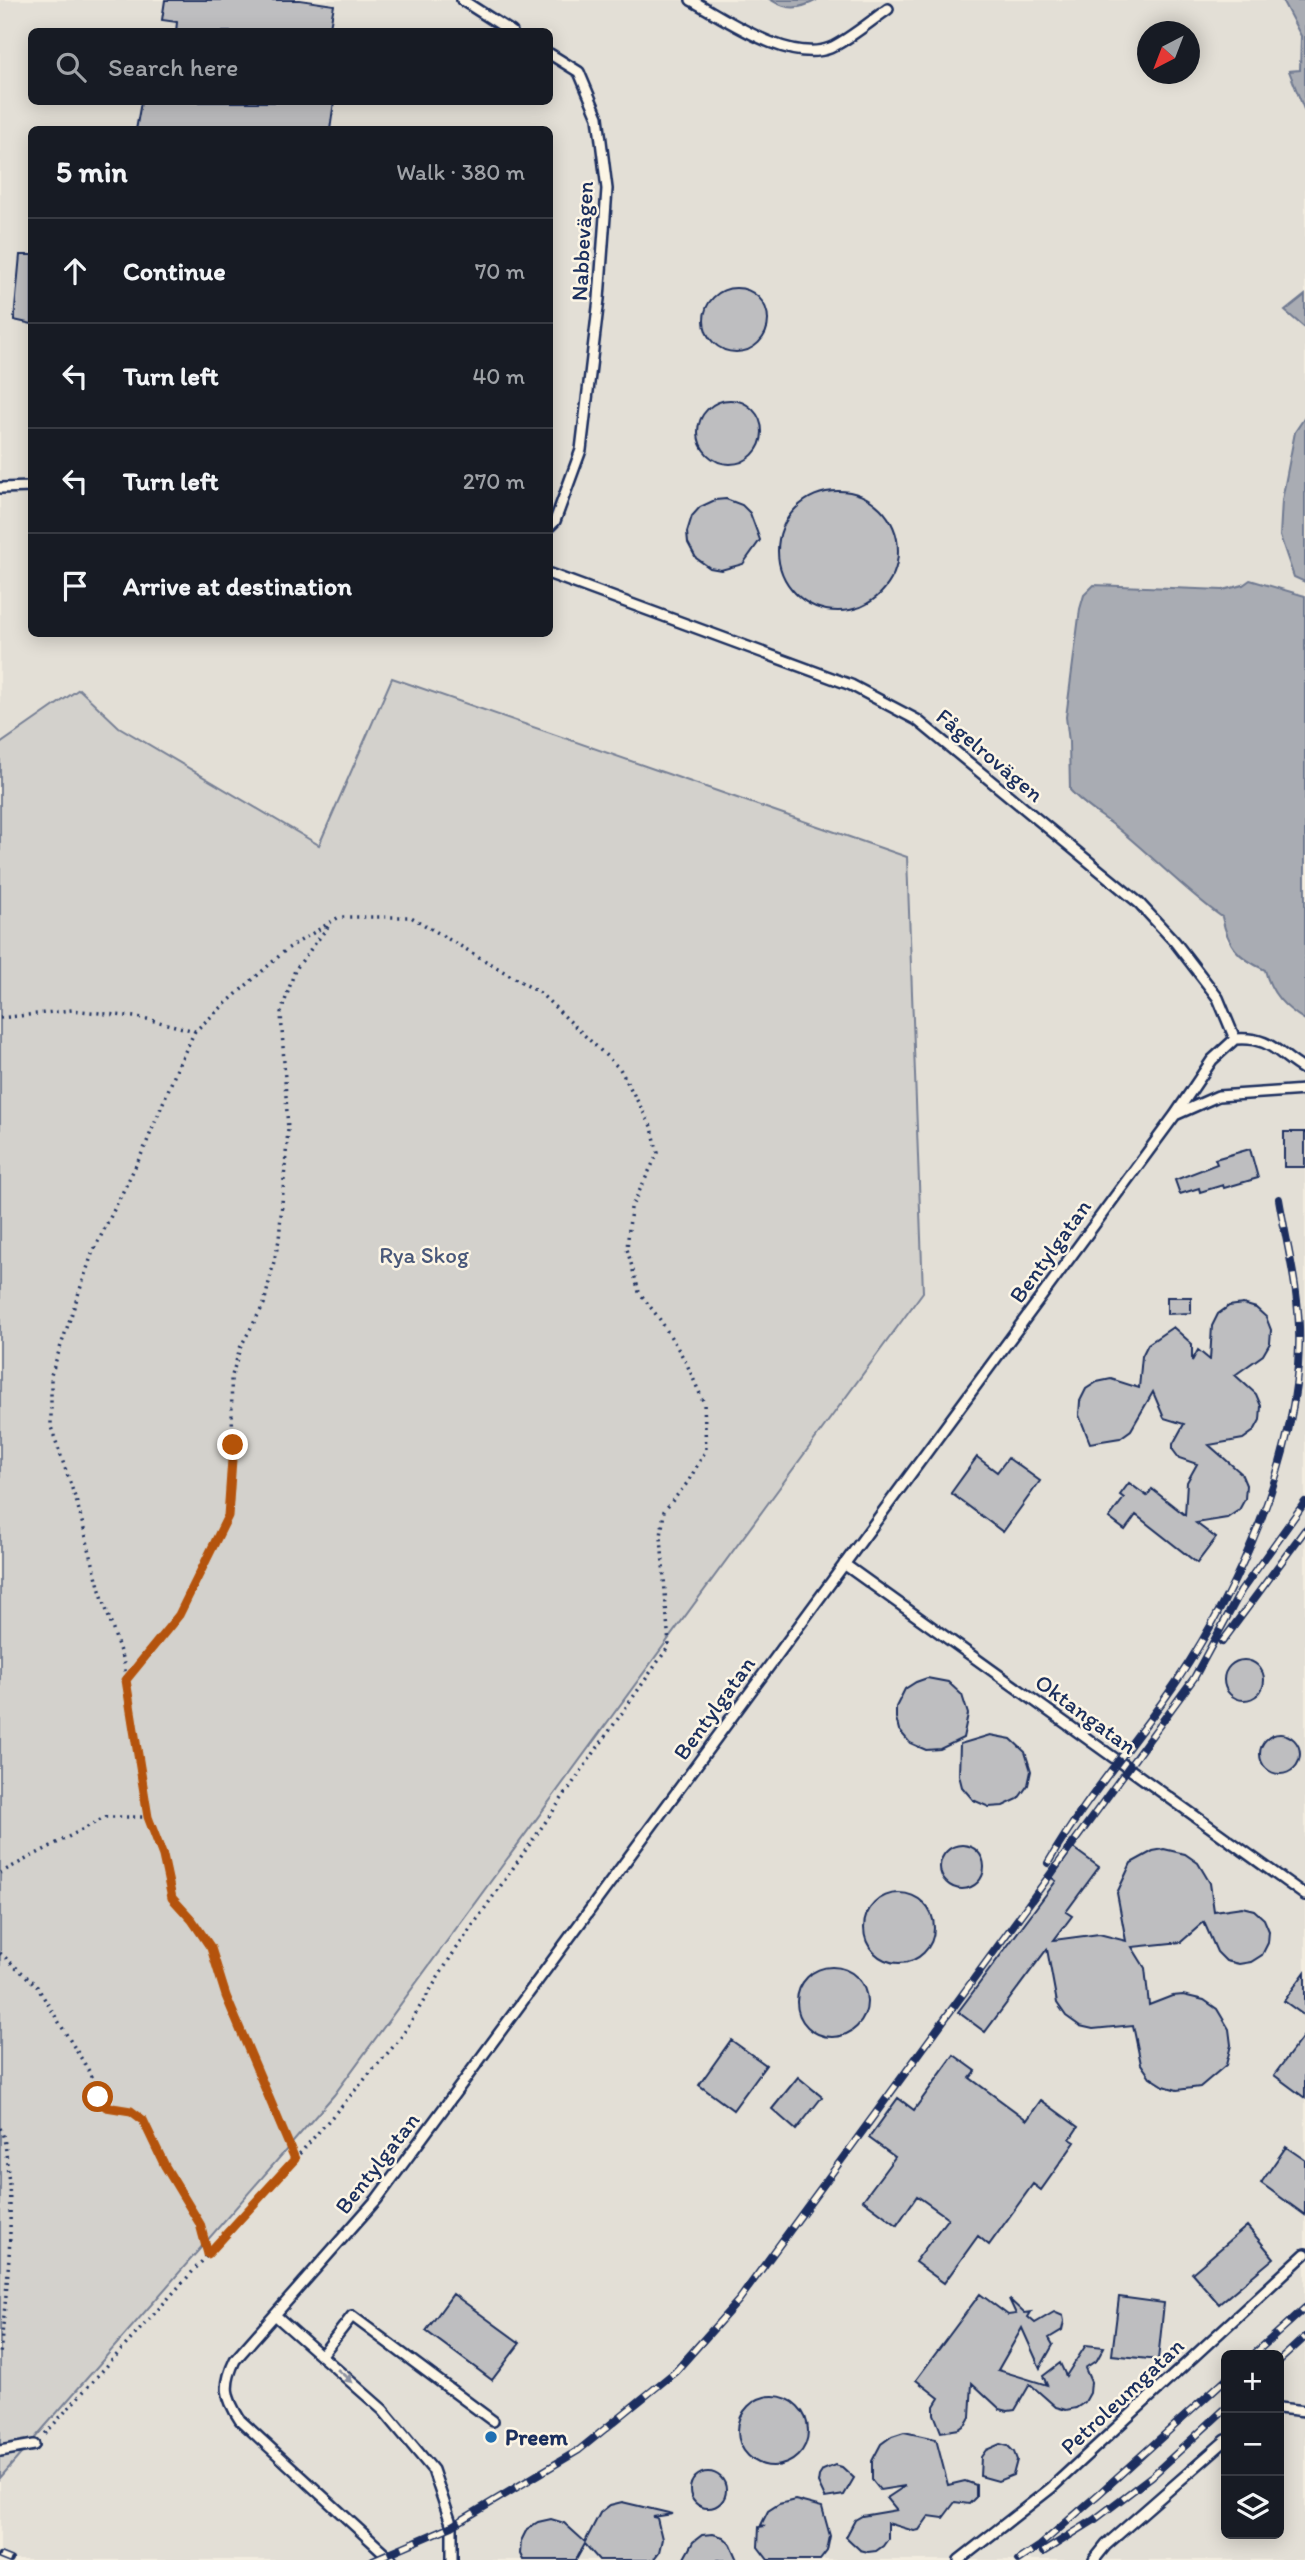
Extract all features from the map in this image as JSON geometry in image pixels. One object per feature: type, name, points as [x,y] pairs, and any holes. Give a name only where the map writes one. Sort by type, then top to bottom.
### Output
[{"type":"lane","points":[[462,0],[506,28]]},
{"type":"lane","points":[[691,0],[774,45],[809,51],[830,48],[888,9]]},
{"type":"lane","name":"Nabbevägen","points":[[553,56],[579,72],[598,117],[607,189],[599,299],[582,450],[553,523]]},
{"type":"lane","points":[[0,488],[28,487]]},
{"type":"lane","name":"Fågelrovägen","points":[[553,575],[851,685],[917,720],[1139,903],[1175,942],[1218,998],[1235,1039]]},
{"type":"lane","points":[[1175,1115],[1212,1060],[1235,1039],[1248,1038],[1266,1042],[1305,1070]]},
{"type":"lane","points":[[1175,1115],[1218,1096],[1305,1090]]},
{"type":"lane","name":"Bentylgatan","points":[[392,2560],[240,2420],[231,2406],[227,2389],[228,2375],[235,2360],[377,2199],[1175,1115]]},
{"type":"lane","name":"Oktangatan","points":[[844,1564],[1305,1895]]},
{"type":"lane","name":"Petroleumgatan","points":[[959,2560],[1051,2488],[1305,2254]]},
{"type":"lane","points":[[275,2315],[383,2410],[433,2470],[452,2526],[453,2560]]},
{"type":"lane","points":[[321,2356],[352,2316],[493,2421]]},
{"type":"lane","points":[[1284,2409],[1305,2411]]},
{"type":"lane","points":[[1094,2560],[1106,2545],[1221,2444]]},
{"type":"lane","points":[[0,2451],[34,2445]]},
{"type":"path","points":[[34,2445],[295,2159],[400,2039],[452,1955],[669,1646],[661,1537],[664,1511],[688,1482],[706,1450],[704,1403],[686,1362],[639,1292],[627,1249],[631,1208],[658,1153],[652,1128],[620,1069],[540,993],[411,917],[339,918],[331,922],[287,949],[195,1031],[144,1149],[92,1254],[51,1375],[51,1427],[77,1503],[100,1590],[124,1664],[148,1817],[163,1856],[172,1898],[192,1920],[211,1948],[226,1996],[295,2159]]},
{"type":"path","points":[[126,1680],[179,1615],[228,1516],[233,1445],[231,1379],[240,1349],[264,1304],[279,1240],[288,1130],[281,1013],[295,970],[331,922]]},
{"type":"path","points":[[0,1018],[72,1010],[143,1018],[195,1031]]},
{"type":"path","points":[[0,1873],[106,1818],[148,1817]]},
{"type":"path","points":[[0,1953],[36,1985],[89,2071],[98,2097],[106,2107],[131,2111],[143,2120],[165,2166],[200,2224],[208,2254]]},
{"type":"path","points":[[0,2128],[4,2136],[9,2180],[9,2255],[0,2355]]},
{"type":"shaded area","points":[[0,0],[771,0],[784,8],[802,8],[817,0],[1282,0],[1301,36],[1303,46],[1299,57],[1300,70],[1290,71],[1305,112],[1305,295],[1285,311],[1305,328],[1305,417],[1295,432],[1282,500],[1280,536],[1294,577],[1305,582],[1305,596],[1250,580],[1243,585],[1223,590],[1094,585],[1084,595],[1080,609],[1066,717],[1070,790],[1222,917],[1226,939],[1245,961],[1265,970],[1269,986],[1305,1020],[1305,2560],[0,2560],[0,2478],[334,2095],[392,678],[320,845],[119,727],[79,689],[0,744]]},
{"type":"shaded area","points":[[771,0],[817,0],[794,8]]},
{"type":"shaded area","points":[[1282,0],[1305,0],[1305,112],[1289,71],[1300,70],[1301,36]]},
{"type":"shaded area","points":[[1305,295],[1305,328],[1285,311]]},
{"type":"shaded area","points":[[1305,417],[1305,582],[1294,577],[1280,536],[1282,500],[1295,432]]},
{"type":"shaded area","points":[[1250,580],[1305,596],[1305,1020],[1279,999],[1265,970],[1235,950],[1227,936],[1222,917],[1070,790],[1066,717],[1084,595],[1094,585],[1223,590],[1243,585]]},
{"type":"green space","name":"Rya Skog","points":[[392,678],[907,857],[923,1292],[334,2095],[0,2478],[0,744],[79,689],[119,727],[319,845]]},
{"type":"building","points":[[165,0],[300,0],[334,5],[330,28],[176,28],[177,22],[162,20]]},
{"type":"building","points":[[140,105],[334,105],[331,126],[137,126]]},
{"type":"building","points":[[20,255],[28,255],[28,323],[14,320]]},
{"type":"building","points":[[730,288],[742,288],[759,297],[766,308],[766,332],[759,343],[742,352],[730,352],[718,347],[709,338],[704,326],[704,314],[709,302],[718,293]]},
{"type":"building","points":[[724,400],[736,400],[753,409],[760,420],[760,444],[753,455],[736,464],[724,464],[712,459],[703,450],[698,438],[698,426],[703,414],[712,405]]},
{"type":"building","points":[[838,491],[861,496],[880,509],[893,528],[898,551],[893,574],[880,593],[861,606],[838,611],[815,606],[796,593],[783,574],[778,551],[783,528],[796,509],[815,496]]},
{"type":"building","points":[[726,499],[742,505],[750,513],[760,540],[743,564],[721,570],[710,568],[696,558],[688,543],[687,532],[692,516],[700,507],[715,500]]},
{"type":"building","points":[[1284,1132],[1305,1132],[1305,1167],[1284,1167]]},
{"type":"building","points":[[1250,1149],[1258,1178],[1224,1188],[1223,1185],[1200,1192],[1199,1188],[1180,1194],[1175,1180],[1217,1164],[1215,1159]]},
{"type":"building","points":[[1167,1297],[1191,1297],[1191,1313],[1167,1314]]},
{"type":"building","points":[[1243,1304],[1256,1308],[1266,1317],[1271,1330],[1270,1343],[1263,1355],[1235,1375],[1256,1394],[1261,1406],[1260,1420],[1254,1431],[1243,1439],[1209,1445],[1241,1473],[1246,1485],[1245,1499],[1239,1510],[1227,1518],[1196,1523],[1216,1538],[1197,1563],[1136,1515],[1125,1530],[1109,1518],[1124,1498],[1120,1495],[1129,1483],[1147,1496],[1152,1489],[1185,1515],[1187,1482],[1197,1464],[1179,1458],[1173,1450],[1173,1444],[1184,1424],[1164,1418],[1153,1392],[1131,1430],[1120,1438],[1090,1443],[1079,1415],[1080,1401],[1086,1389],[1097,1382],[1111,1379],[1139,1388],[1142,1356],[1148,1344],[1173,1327],[1192,1344],[1192,1361],[1198,1350],[1210,1360],[1212,1326],[1218,1314],[1229,1306]]},
{"type":"building","points":[[977,1457],[997,1472],[1008,1458],[1040,1481],[1003,1532],[951,1493]]},
{"type":"building","points":[[1244,1660],[1252,1661],[1258,1666],[1263,1672],[1263,1688],[1258,1694],[1252,1699],[1244,1700],[1236,1699],[1230,1694],[1225,1688],[1224,1680],[1225,1672],[1230,1666],[1236,1661]]},
{"type":"building","points":[[927,1678],[948,1682],[962,1695],[968,1714],[963,1738],[940,1749],[926,1750],[910,1743],[899,1730],[896,1718],[896,1707],[905,1689]]},
{"type":"building","points":[[1280,1734],[1294,1740],[1300,1754],[1294,1768],[1280,1774],[1266,1768],[1260,1754],[1266,1740]]},
{"type":"building","points":[[990,1735],[1011,1739],[1025,1752],[1031,1771],[1028,1785],[1018,1799],[1003,1806],[989,1807],[973,1800],[962,1787],[959,1775],[960,1744]]},
{"type":"building","points":[[962,1845],[977,1852],[984,1867],[977,1882],[962,1889],[947,1882],[940,1867],[947,1852]]},
{"type":"building","points":[[1073,1848],[1099,1867],[1066,1912],[1072,1916],[1054,1940],[1099,1934],[1126,1941],[1117,1893],[1131,1863],[1153,1851],[1164,1849],[1185,1854],[1198,1863],[1210,1883],[1214,1911],[1242,1907],[1254,1910],[1264,1919],[1269,1931],[1268,1943],[1262,1955],[1251,1962],[1239,1964],[1226,1961],[1217,1952],[1204,1922],[1181,1942],[1132,1947],[1145,1968],[1149,2005],[1172,1996],[1183,1995],[1204,2000],[1217,2009],[1229,2029],[1231,2045],[1226,2065],[1200,2087],[1177,2090],[1150,2077],[1141,2064],[1133,2025],[1093,2029],[1080,2026],[1066,2016],[1057,2003],[1047,1949],[985,2032],[958,2012],[1056,1881],[1052,1878]]},
{"type":"building","points":[[892,1893],[906,1893],[919,1898],[929,1908],[934,1928],[929,1948],[919,1958],[906,1963],[892,1963],[879,1958],[869,1948],[864,1935],[864,1921],[869,1908],[879,1898]]},
{"type":"building","points":[[839,1967],[852,1973],[861,1982],[865,1988],[865,2016],[857,2027],[846,2035],[825,2037],[807,2027],[799,2016],[797,1995],[807,1977],[818,1969]]},
{"type":"building","points":[[1305,1972],[1305,2016],[1284,2001]]},
{"type":"building","points":[[1305,2034],[1305,2098],[1274,2075]]},
{"type":"building","points":[[731,2040],[766,2065],[733,2110],[699,2085]]},
{"type":"building","points":[[954,2055],[976,2071],[970,2078],[1027,2120],[1041,2100],[1078,2127],[1070,2139],[1075,2142],[1041,2190],[1033,2184],[989,2245],[978,2236],[944,2283],[915,2262],[948,2218],[917,2196],[897,2225],[863,2200],[895,2157],[869,2138],[898,2098],[914,2110]]},
{"type":"building","points":[[798,2077],[822,2097],[796,2130],[772,2109]]},
{"type":"building","points":[[1286,2147],[1305,2160],[1305,2215],[1261,2183]]},
{"type":"building","points":[[1247,2226],[1274,2258],[1219,2304],[1192,2273]]},
{"type":"building","points":[[453,2294],[520,2343],[492,2380],[426,2331]]},
{"type":"building","points":[[980,2294],[1008,2315],[1016,2314],[1009,2299],[1024,2313],[1031,2312],[1028,2317],[1035,2323],[1054,2312],[1063,2316],[1062,2330],[1049,2338],[1053,2345],[1040,2368],[1022,2328],[998,2370],[1047,2385],[1043,2376],[1060,2363],[1066,2376],[1086,2345],[1104,2347],[1097,2360],[1085,2368],[1091,2382],[1090,2393],[1085,2402],[1066,2410],[1056,2407],[1030,2384],[1015,2410],[1008,2411],[1000,2409],[972,2383],[970,2417],[966,2424],[959,2429],[941,2432],[934,2414],[934,2406],[939,2398],[916,2380]]},
{"type":"building","points":[[1119,2297],[1164,2303],[1158,2360],[1112,2355]]},
{"type":"building","points":[[766,2396],[780,2396],[793,2401],[803,2411],[808,2431],[803,2451],[793,2461],[780,2466],[766,2466],[753,2461],[743,2451],[738,2438],[738,2424],[743,2411],[753,2401]]},
{"type":"building","points":[[904,2432],[936,2439],[948,2485],[965,2481],[976,2485],[976,2497],[969,2504],[955,2502],[943,2518],[929,2516],[919,2530],[888,2523],[888,2539],[883,2546],[876,2551],[860,2550],[846,2537],[855,2520],[862,2516],[897,2510],[887,2498],[905,2486],[880,2490],[872,2480],[872,2461],[881,2444]]},
{"type":"building","points":[[1000,2444],[1008,2446],[1014,2452],[1017,2460],[1013,2475],[998,2481],[980,2476],[981,2457],[986,2450]]},
{"type":"building","points":[[835,2465],[842,2467],[854,2478],[844,2495],[825,2498],[818,2483],[819,2476],[823,2470]]},
{"type":"building","points":[[708,2472],[720,2478],[726,2490],[720,2502],[708,2508],[696,2502],[690,2490],[696,2478]]},
{"type":"building","points":[[795,2500],[822,2507],[830,2536],[827,2551],[820,2560],[768,2560],[758,2547],[759,2527],[765,2526],[761,2525],[768,2511],[779,2504]]},
{"type":"building","points":[[622,2502],[673,2514],[653,2517],[657,2518],[662,2539],[659,2552],[653,2560],[599,2560],[585,2544],[576,2560],[523,2560],[520,2554],[521,2541],[527,2529],[538,2522],[551,2519],[564,2523],[585,2542],[600,2513],[610,2505]]},
{"type":"building","points":[[702,2535],[723,2537],[731,2544],[738,2560],[683,2560],[693,2542]]},
{"type":"railway","points":[[1048,1863],[1078,1815],[1161,1704],[1200,1644],[1242,1563],[1276,1477],[1288,1433],[1299,1346],[1296,1290],[1279,1199]]},
{"type":"railway","points":[[373,2560],[452,2526],[579,2450],[675,2372],[739,2300],[1194,1678],[1241,1591],[1305,1502]]},
{"type":"railway","points":[[1222,1642],[1305,1530]]},
{"type":"railway","points":[[1259,2350],[1305,2308]]},
{"type":"railway","points":[[1284,2356],[1305,2337]]},
{"type":"railway","points":[[1018,2560],[1039,2546],[1221,2384]]},
{"type":"railway","points":[[1043,2552],[1094,2520],[1152,2476],[1221,2413]]},
{"type":"railway","points":[[0,2556],[10,2560]]},
{"type":"place","name":"Preem","points":[[491,2437]]},
{"type":"route","points":[[98,2097],[106,2107],[131,2111],[143,2120],[165,2166],[200,2224],[208,2254],[295,2159],[288,2137],[226,1996],[211,1948],[192,1920],[172,1898],[163,1856],[148,1817],[126,1680],[179,1615],[228,1516],[233,1445]]}]
